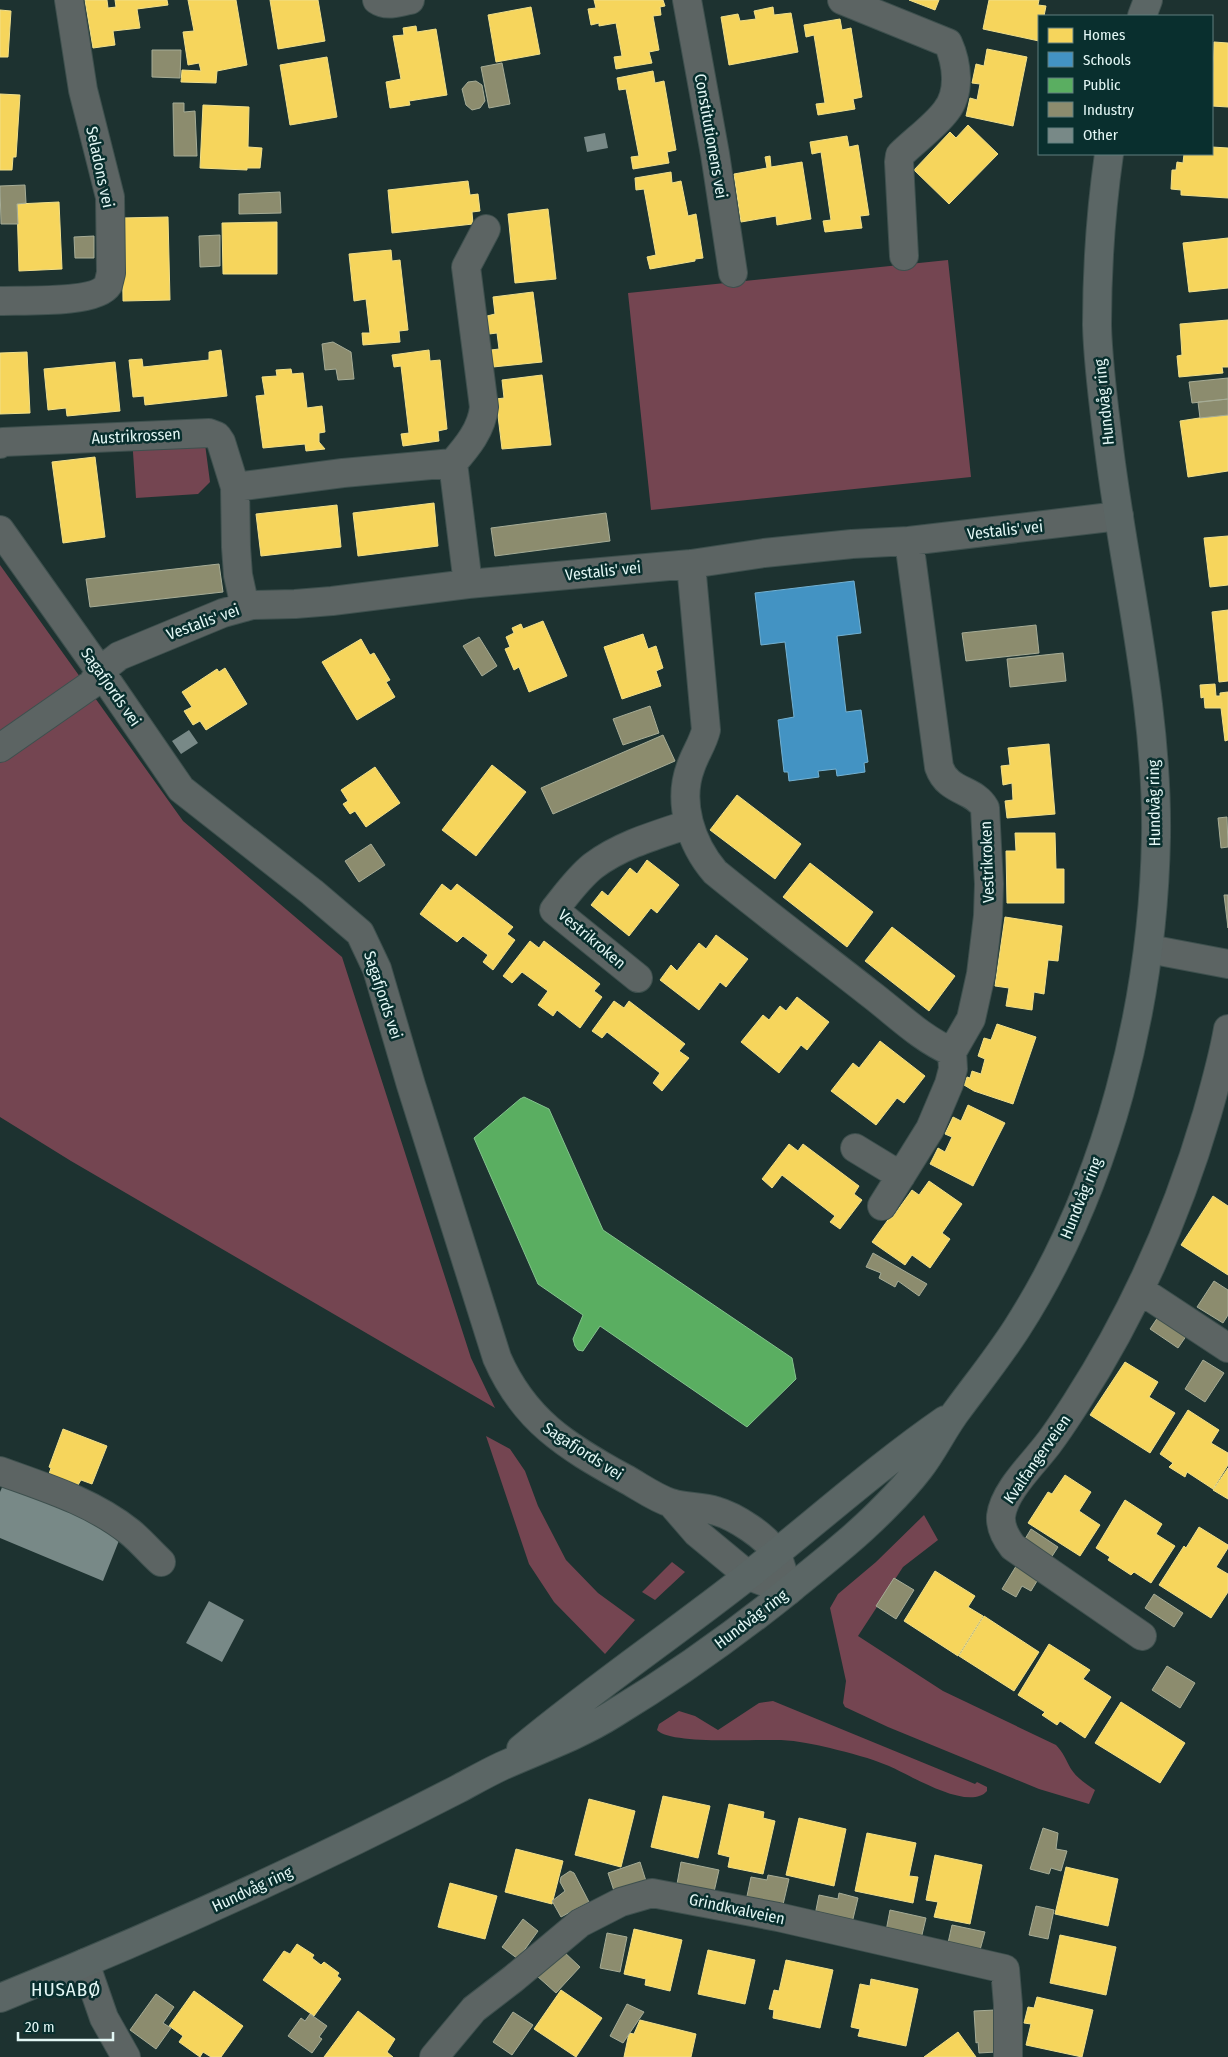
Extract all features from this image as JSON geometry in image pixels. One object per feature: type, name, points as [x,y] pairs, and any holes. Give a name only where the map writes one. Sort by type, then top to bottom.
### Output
[{"type":"main road","points":[[1142,15],[1148,0]]},
{"type":"main road","name":"Hundvåg ring","points":[[0,1998],[220,1904],[380,1829],[499,1768],[581,1733],[695,1662],[822,1564],[885,1508],[920,1467],[956,1412],[990,1368],[1019,1324],[1056,1257],[1088,1186],[1110,1122],[1140,1008],[1149,949],[1154,892],[1156,838],[1153,760],[1146,696],[1105,414],[1097,327],[1101,212],[1109,155]]},
{"type":"main road","name":"Hundvåg ring","points":[[499,1768],[567,1711],[748,1576],[901,1450],[956,1412]]},
{"type":"street","name":"Seladons vei","points":[[0,301],[66,299],[84,296],[103,289],[108,285],[111,273],[110,198],[83,90],[69,0]]},
{"type":"street","points":[[377,0],[383,4],[410,0]]},
{"type":"street","name":"Constitutionens vei","points":[[687,0],[733,273]]},
{"type":"street","points":[[842,0],[948,43],[954,60],[956,77],[954,94],[948,108],[900,155],[904,256]]},
{"type":"street","points":[[235,487],[343,473],[452,463],[467,446],[479,426],[483,414],[484,407],[466,267],[486,229]]},
{"type":"street","name":"Austrikrossen","points":[[0,444],[3,442],[209,433],[216,436],[221,442],[235,487],[236,547],[244,607]]},
{"type":"street","points":[[452,463],[468,584]]},
{"type":"street","name":"Vestalis' vei","points":[[0,748],[92,684],[100,671],[120,656],[186,627],[244,607],[332,601],[468,584],[690,564],[732,557],[852,544],[909,541],[1119,516]]},
{"type":"street","name":"Sagafjords vei","points":[[0,530],[181,789],[312,892],[360,934],[377,970],[497,1358],[512,1389],[532,1414],[556,1436],[609,1470],[671,1503],[716,1511],[757,1533],[776,1553],[788,1591]]},
{"type":"street","name":"Vestrikroken","points":[[882,1206],[922,1143],[941,1105],[953,1069],[952,1052],[971,1019],[981,974],[988,916],[989,884],[985,808],[981,801],[957,789],[942,776],[909,541]]},
{"type":"street","points":[[690,564],[706,730],[703,743],[690,766],[687,782],[686,809],[689,824],[703,858],[715,872],[912,1028],[940,1047],[952,1052]]},
{"type":"street","name":"Vestrikroken","points":[[638,978],[554,910],[592,866],[606,857],[639,841],[689,824]]},
{"type":"street","points":[[1149,949],[1228,964]]},
{"type":"street","name":"Kvalfangerveien","points":[[1142,1636],[1014,1547],[1002,1528],[1001,1518],[1008,1495],[1050,1441],[1086,1388],[1140,1290],[1176,1209],[1198,1145],[1224,1053],[1228,1029]]},
{"type":"street","points":[[855,1148],[901,1176]]},
{"type":"street","points":[[1140,1290],[1228,1348]]},
{"type":"street","points":[[0,1470],[94,1509],[129,1532],[161,1562]]},
{"type":"street","name":"Sagafjords vei","points":[[671,1503],[697,1533],[748,1576],[788,1591]]},
{"type":"street","name":"Grindkvalveien","points":[[434,2057],[474,2009],[580,1924],[621,1902],[652,1893],[778,1916],[1005,1969],[1008,2006],[1008,2057]]},
{"type":"street","points":[[85,1963],[104,2018],[126,2057]]},
{"type":"shaded area","points":[[948,260],[971,477],[651,510],[628,293]]},
{"type":"shaded area","points":[[132,437],[205,444],[210,482],[198,494],[136,498]]},
{"type":"shaded area","points":[[0,565],[183,821],[342,957],[471,1358],[495,1408],[71,1161],[0,1117]]},
{"type":"shaded area","points":[[486,1436],[510,1449],[525,1471],[538,1506],[566,1560],[598,1593],[635,1620],[605,1654],[554,1602],[529,1564]]},
{"type":"shaded area","points":[[924,1515],[938,1540],[903,1567],[858,1636],[943,1691],[1056,1745],[1063,1753],[1073,1772],[1095,1790],[1089,1804],[1039,1789],[888,1727],[845,1707],[843,1703],[846,1681],[830,1608],[838,1594],[876,1562]]},
{"type":"shaded area","points":[[672,1562],[685,1572],[655,1600],[642,1592]]},
{"type":"shaded area","points":[[773,1701],[975,1784],[977,1782],[987,1787],[987,1791],[978,1796],[954,1795],[939,1790],[889,1766],[812,1744],[781,1740],[679,1738],[665,1735],[657,1730],[659,1724],[679,1711],[695,1716],[718,1730],[759,1703]]},
{"type":"building: Homes","points":[[85,0],[107,0],[108,8],[116,7],[115,0],[167,0],[168,5],[137,9],[140,28],[113,31],[115,45],[93,48]]},
{"type":"building: Homes","points":[[188,0],[236,0],[247,65],[217,71],[216,83],[181,82],[182,70],[201,71],[199,63],[188,65],[183,32],[194,31]]},
{"type":"building: Homes","points":[[270,0],[318,0],[325,41],[278,49]]},
{"type":"building: Homes","points":[[594,0],[663,0],[665,6],[660,7],[661,15],[653,16],[659,50],[649,52],[652,63],[616,69],[614,57],[622,56],[616,23],[599,26],[599,23],[591,25],[588,9],[596,8]]},
{"type":"building: Homes","points":[[909,0],[939,0],[935,10]]},
{"type":"building: Homes","points":[[989,0],[1039,0],[1038,5],[1046,6],[1044,15],[1038,15],[1038,41],[983,29]]},
{"type":"building: Homes","points":[[531,7],[540,54],[496,62],[488,15]]},
{"type":"building: Homes","points":[[773,7],[774,15],[791,13],[798,52],[729,65],[721,17],[738,14],[740,21],[756,19],[754,11]]},
{"type":"building: Homes","points":[[0,10],[11,11],[8,57],[0,57]]},
{"type":"building: Homes","points":[[840,19],[842,30],[851,28],[862,97],[853,99],[855,109],[818,115],[816,104],[825,103],[814,35],[806,37],[804,25]]},
{"type":"building: Homes","points":[[416,26],[417,32],[436,29],[447,95],[409,101],[410,105],[390,108],[386,82],[401,79],[393,36],[404,35],[403,28]]},
{"type":"building: Homes","points":[[1214,42],[1228,43],[1228,107],[1213,106]]},
{"type":"building: Homes","points":[[987,49],[1027,57],[1013,126],[966,116],[970,98],[977,100],[980,84],[972,83],[976,64],[984,66]]},
{"type":"building: Homes","points":[[327,57],[337,117],[290,125],[280,65]]},
{"type":"building: Homes","points":[[653,71],[655,83],[664,81],[676,150],[667,152],[669,163],[633,169],[631,157],[639,156],[626,89],[619,90],[617,78]]},
{"type":"building: Homes","points":[[0,94],[20,95],[16,157],[13,157],[12,170],[0,170]]},
{"type":"building: Homes","points":[[203,105],[249,107],[248,147],[262,148],[260,168],[247,168],[247,170],[200,168]]},
{"type":"building: Homes","points":[[968,125],[998,154],[949,204],[914,170],[950,132],[956,138]]},
{"type":"building: Homes","points":[[847,136],[849,147],[858,145],[869,215],[860,216],[862,228],[825,232],[823,221],[831,220],[821,152],[812,154],[810,142]]},
{"type":"building: Homes","points":[[1213,147],[1228,148],[1228,198],[1181,195],[1181,190],[1171,189],[1172,170],[1176,170],[1177,162],[1183,163],[1184,155],[1213,155]]},
{"type":"building: Homes","points":[[770,156],[771,167],[802,162],[811,219],[777,225],[776,216],[741,222],[734,174],[767,168],[765,157]]},
{"type":"building: Homes","points":[[671,172],[672,183],[681,181],[688,216],[696,214],[703,258],[650,269],[647,257],[656,255],[644,189],[636,190],[635,178]]},
{"type":"building: Homes","points":[[468,181],[470,195],[478,194],[480,211],[472,212],[473,224],[392,233],[388,190]]},
{"type":"building: Homes","points":[[59,202],[62,269],[19,271],[17,204]]},
{"type":"building: Homes","points":[[548,209],[556,279],[515,283],[508,214]]},
{"type":"building: Homes","points":[[168,217],[170,300],[123,301],[122,218]]},
{"type":"building: Homes","points":[[277,222],[277,274],[223,274],[222,223]]},
{"type":"building: Homes","points":[[1228,238],[1228,288],[1189,292],[1183,243]]},
{"type":"building: Homes","points":[[391,250],[392,261],[400,260],[408,330],[399,331],[400,342],[363,345],[362,333],[370,333],[366,299],[354,301],[349,254]]},
{"type":"building: Homes","points":[[533,292],[542,362],[493,367],[491,350],[499,349],[497,333],[489,334],[487,316],[495,314],[493,297]]},
{"type":"building: Homes","points":[[1228,320],[1228,367],[1222,367],[1223,373],[1179,377],[1177,356],[1182,355],[1180,324]]},
{"type":"building: Homes","points":[[221,350],[227,396],[145,405],[144,396],[133,397],[129,360],[142,359],[143,367],[209,360],[209,352]]},
{"type":"building: Homes","points":[[429,350],[430,361],[440,360],[447,429],[438,431],[439,441],[403,446],[401,434],[409,433],[401,366],[394,367],[392,355]]},
{"type":"building: Homes","points":[[27,352],[30,413],[0,414],[0,353]]},
{"type":"building: Homes","points":[[115,362],[120,411],[67,416],[66,408],[48,410],[44,369]]},
{"type":"building: Homes","points":[[291,369],[292,374],[303,373],[307,408],[322,406],[325,432],[319,433],[319,442],[325,449],[306,451],[305,444],[263,448],[256,396],[265,395],[262,377],[277,376],[276,370]]},
{"type":"building: Homes","points":[[542,375],[551,445],[502,449],[496,399],[504,398],[502,380]]},
{"type":"building: Homes","points":[[1228,415],[1228,471],[1188,477],[1180,421]]},
{"type":"building: Homes","points":[[95,457],[105,537],[63,543],[52,462]]},
{"type":"building: Homes","points":[[434,503],[438,546],[358,556],[353,513]]},
{"type":"building: Homes","points":[[337,505],[341,547],[261,556],[256,514]]},
{"type":"building: Homes","points":[[1228,536],[1228,585],[1210,587],[1204,538]]},
{"type":"building: Homes","points":[[1228,610],[1228,681],[1219,682],[1212,612]]},
{"type":"building: Homes","points":[[543,621],[567,676],[529,692],[519,667],[514,670],[505,649],[510,647],[506,637],[514,633],[512,628],[521,624],[523,629]]},
{"type":"building: Homes","points":[[643,634],[648,649],[656,646],[663,668],[656,671],[661,686],[622,699],[604,647]]},
{"type":"building: Homes","points":[[361,639],[370,655],[374,653],[390,680],[386,682],[395,697],[357,720],[322,662]]},
{"type":"building: Homes","points":[[225,668],[247,704],[206,730],[200,721],[193,725],[184,711],[192,707],[182,692],[217,669],[219,672]]},
{"type":"building: Homes","points":[[1215,684],[1216,696],[1220,696],[1220,693],[1228,692],[1228,740],[1225,741],[1221,708],[1205,708],[1204,697],[1201,698],[1200,685]]},
{"type":"building: Homes","points":[[1049,744],[1055,814],[1007,818],[1005,801],[1013,800],[1012,783],[1003,785],[1001,766],[1010,765],[1008,748]]},
{"type":"building: Homes","points":[[492,765],[526,792],[476,856],[442,830]]},
{"type":"building: Homes","points":[[375,767],[400,803],[366,827],[355,811],[350,814],[343,804],[348,801],[341,790]]},
{"type":"building: Homes","points":[[737,795],[801,844],[775,879],[710,830]]},
{"type":"building: Homes","points":[[1015,833],[1055,833],[1056,869],[1064,869],[1064,903],[1007,903],[1006,851],[1016,851]]},
{"type":"building: Homes","points":[[647,860],[679,885],[657,913],[651,908],[629,936],[591,905],[602,891],[608,896],[630,868],[637,874]]},
{"type":"building: Homes","points":[[810,863],[873,912],[847,947],[783,897]]},
{"type":"building: Homes","points":[[442,884],[451,891],[457,884],[513,927],[507,934],[515,940],[493,970],[483,962],[488,955],[463,936],[457,942],[420,914]]},
{"type":"building: Homes","points":[[1005,917],[1062,926],[1058,961],[1048,960],[1044,994],[1034,992],[1032,1010],[1006,1006],[1009,988],[995,986]]},
{"type":"building: Homes","points":[[892,927],[955,976],[929,1011],[865,961]]},
{"type":"building: Homes","points":[[716,935],[748,959],[726,987],[720,982],[699,1010],[660,980],[671,965],[677,971],[699,943],[706,949]]},
{"type":"building: Homes","points":[[530,941],[539,948],[544,941],[600,984],[594,991],[602,997],[580,1028],[557,1010],[553,1016],[538,1005],[548,991],[522,972],[512,983],[503,976]]},
{"type":"building: Homes","points":[[797,997],[829,1022],[807,1050],[801,1045],[779,1073],[741,1042],[763,1015],[769,1020],[780,1006],[786,1011]]},
{"type":"building: Homes","points":[[614,1001],[624,1008],[629,1001],[685,1044],[679,1051],[689,1058],[662,1091],[653,1083],[660,1073],[607,1032],[602,1038],[592,1031]]},
{"type":"building: Homes","points":[[997,1024],[1036,1037],[1013,1104],[974,1091],[964,1085],[967,1077],[970,1078],[972,1071],[981,1074],[985,1059],[978,1056],[984,1038],[991,1040]]},
{"type":"building: Homes","points":[[880,1041],[925,1076],[904,1103],[897,1098],[876,1125],[831,1091],[853,1063],[859,1068]]},
{"type":"building: Homes","points":[[968,1105],[1005,1123],[973,1186],[930,1164],[938,1148],[945,1152],[952,1137],[945,1134],[953,1117],[961,1121]]},
{"type":"building: Homes","points":[[789,1144],[798,1151],[803,1144],[859,1186],[854,1194],[862,1200],[840,1229],[830,1222],[835,1216],[782,1175],[772,1188],[762,1179]]},
{"type":"building: Homes","points":[[929,1181],[962,1204],[942,1233],[950,1239],[930,1268],[912,1255],[905,1265],[872,1242],[912,1190],[919,1195]]},
{"type":"building: Homes","points":[[1213,1196],[1228,1206],[1228,1275],[1181,1245]]},
{"type":"building: Homes","points":[[1125,1362],[1158,1382],[1149,1397],[1175,1413],[1150,1453],[1090,1415]]},
{"type":"building: Homes","points":[[1188,1410],[1219,1430],[1211,1443],[1228,1453],[1228,1465],[1213,1489],[1187,1472],[1185,1477],[1169,1467],[1173,1463],[1160,1454]]},
{"type":"building: Homes","points":[[63,1429],[107,1446],[92,1484],[81,1480],[78,1485],[49,1474],[51,1468],[49,1467]]},
{"type":"building: Homes","points":[[1228,1468],[1228,1499],[1213,1490]]},
{"type":"building: Homes","points":[[1065,1475],[1091,1492],[1079,1511],[1100,1525],[1080,1556],[1028,1523],[1048,1492],[1052,1494]]},
{"type":"building: Homes","points":[[1125,1500],[1162,1524],[1156,1534],[1175,1546],[1151,1583],[1134,1572],[1131,1575],[1108,1560],[1110,1557],[1096,1548]]},
{"type":"building: Homes","points":[[1199,1527],[1228,1545],[1216,1567],[1228,1574],[1228,1592],[1211,1618],[1159,1585],[1184,1546],[1186,1548]]},
{"type":"building: Homes","points":[[935,1571],[975,1596],[968,1607],[983,1616],[958,1656],[904,1621]]},
{"type":"building: Homes","points":[[984,1616],[1039,1652],[1014,1691],[959,1656]]},
{"type":"building: Homes","points":[[1049,1644],[1090,1670],[1083,1679],[1111,1697],[1085,1738],[1060,1721],[1057,1725],[1042,1715],[1045,1712],[1018,1695]]},
{"type":"building: Homes","points":[[1121,1702],[1185,1743],[1160,1783],[1095,1743]]},
{"type":"building: Homes","points":[[663,1796],[710,1806],[698,1858],[651,1847]]},
{"type":"building: Homes","points":[[589,1799],[635,1811],[621,1867],[575,1855]]},
{"type":"building: Homes","points":[[729,1804],[764,1812],[763,1818],[775,1821],[763,1874],[728,1867],[730,1857],[718,1854]]},
{"type":"building: Homes","points":[[799,1818],[846,1829],[834,1886],[786,1875]]},
{"type":"building: Homes","points":[[867,1833],[916,1843],[909,1876],[918,1877],[913,1903],[855,1891]]},
{"type":"building: Homes","points":[[516,1849],[563,1861],[552,1904],[505,1892]]},
{"type":"building: Homes","points":[[935,1855],[982,1865],[970,1924],[934,1917],[938,1902],[926,1900]]},
{"type":"building: Homes","points":[[1066,1867],[1118,1879],[1108,1926],[1055,1914]]},
{"type":"building: Homes","points":[[450,1883],[497,1896],[485,1939],[438,1927]]},
{"type":"building: Homes","points":[[634,1929],[682,1940],[670,1991],[645,1985],[646,1979],[624,1974]]},
{"type":"building: Homes","points":[[1060,1935],[1116,1947],[1106,1995],[1050,1983]]},
{"type":"building: Homes","points":[[297,1944],[314,1955],[312,1958],[321,1965],[324,1962],[339,1973],[337,1976],[341,1979],[314,2016],[263,1980],[284,1951],[290,1954]]},
{"type":"building: Homes","points":[[708,1950],[755,1960],[745,2004],[698,1994]]},
{"type":"building: Homes","points":[[786,1960],[833,1970],[820,2028],[773,2018],[774,2010],[769,2009],[774,1990],[779,1991]]},
{"type":"building: Homes","points":[[871,1979],[918,1989],[906,2046],[858,2036],[860,2029],[851,2027],[860,1984],[870,1986]]},
{"type":"building: Homes","points":[[561,1990],[602,2018],[576,2057],[534,2029]]},
{"type":"building: Homes","points":[[194,1991],[243,2026],[221,2057],[211,2057],[203,2052],[200,2057],[179,2042],[183,2036],[169,2026]]},
{"type":"building: Homes","points":[[1037,1997],[1093,2010],[1082,2057],[1026,2045],[1031,2024],[1024,2023],[1028,2007],[1034,2008]]},
{"type":"building: Homes","points":[[358,2011],[395,2039],[387,2052],[393,2057],[324,2057]]},
{"type":"building: Homes","points":[[640,2020],[696,2034],[691,2057],[624,2057],[629,2033],[634,2034]]},
{"type":"building: Homes","points":[[958,2032],[976,2057],[924,2057]]},
{"type":"building: Schools","points":[[854,581],[861,633],[837,636],[846,712],[861,710],[868,762],[864,763],[865,772],[837,776],[836,769],[818,771],[819,777],[789,781],[788,772],[784,772],[778,720],[794,717],[785,642],[761,645],[755,593]]},
{"type":"building: Public","points":[[524,1097],[549,1109],[603,1230],[792,1358],[796,1379],[747,1427],[600,1326],[583,1351],[578,1350],[575,1346],[573,1339],[583,1315],[538,1284],[474,1138]]},
{"type":"building: Industry","points":[[152,50],[181,50],[180,78],[152,77]]},
{"type":"building: Industry","points":[[502,63],[510,104],[489,108],[481,67]]},
{"type":"building: Industry","points":[[476,81],[482,85],[485,101],[480,108],[472,110],[466,105],[462,89],[468,82]]},
{"type":"building: Industry","points":[[173,103],[184,103],[184,112],[195,111],[197,156],[174,156]]},
{"type":"building: Industry","points":[[25,185],[26,203],[17,204],[18,224],[1,224],[0,186]]},
{"type":"building: Industry","points":[[280,192],[281,213],[239,214],[239,194]]},
{"type":"building: Industry","points":[[220,235],[220,266],[200,267],[199,236]]},
{"type":"building: Industry","points":[[94,236],[94,258],[75,258],[74,237]]},
{"type":"building: Industry","points":[[333,342],[351,352],[354,379],[338,380],[336,369],[325,370],[322,344]]},
{"type":"building: Industry","points":[[1228,378],[1228,399],[1192,403],[1189,382]]},
{"type":"building: Industry","points":[[1228,399],[1228,415],[1200,418],[1198,402]]},
{"type":"building: Industry","points":[[606,513],[610,541],[495,556],[491,528]]},
{"type":"building: Industry","points":[[219,564],[223,592],[90,607],[86,579]]},
{"type":"building: Industry","points":[[1036,625],[1039,653],[966,661],[962,633]]},
{"type":"building: Industry","points":[[479,637],[497,666],[482,676],[463,646]]},
{"type":"building: Industry","points":[[1063,653],[1066,681],[1010,687],[1007,659]]},
{"type":"building: Industry","points":[[650,706],[659,733],[623,745],[613,719]]},
{"type":"building: Industry","points":[[663,735],[675,761],[553,814],[541,788]]},
{"type":"building: Industry","points":[[1227,817],[1228,847],[1221,848],[1218,818]]},
{"type":"building: Industry","points":[[371,844],[385,865],[359,882],[345,861]]},
{"type":"building: Industry","points":[[1224,895],[1228,895],[1228,928]]},
{"type":"building: Industry","points":[[873,1253],[927,1284],[919,1296],[898,1281],[895,1287],[879,1278],[881,1273],[866,1267]]},
{"type":"building: Industry","points":[[1214,1281],[1228,1290],[1228,1315],[1223,1323],[1197,1307]]},
{"type":"building: Industry","points":[[1160,1314],[1189,1332],[1178,1348],[1150,1329]]},
{"type":"building: Industry","points":[[1203,1360],[1224,1373],[1205,1402],[1185,1389]]},
{"type":"building: Industry","points":[[1031,1529],[1058,1547],[1049,1561],[1022,1544]]},
{"type":"building: Industry","points":[[1018,1563],[1040,1576],[1031,1591],[1022,1586],[1016,1597],[1002,1589]]},
{"type":"building: Industry","points":[[894,1578],[914,1590],[896,1619],[876,1606]]},
{"type":"building: Industry","points":[[1154,1594],[1183,1613],[1174,1627],[1145,1608]]},
{"type":"building: Industry","points":[[1167,1666],[1195,1683],[1180,1708],[1152,1690]]},
{"type":"building: Industry","points":[[1043,1828],[1058,1833],[1056,1849],[1067,1851],[1061,1871],[1051,1868],[1049,1874],[1030,1869]]},
{"type":"building: Industry","points":[[640,1862],[646,1881],[614,1891],[608,1873]]},
{"type":"building: Industry","points":[[681,1862],[719,1870],[714,1892],[677,1884]]},
{"type":"building: Industry","points":[[570,1871],[574,1873],[589,1902],[561,1917],[552,1901],[565,1891],[560,1882],[561,1877]]},
{"type":"building: Industry","points":[[768,1875],[789,1879],[782,1909],[746,1901],[751,1877],[767,1880]]},
{"type":"building: Industry","points":[[839,1893],[858,1898],[852,1923],[815,1915],[819,1895],[838,1899]]},
{"type":"building: Industry","points":[[1036,1906],[1054,1910],[1048,1939],[1029,1935]]},
{"type":"building: Industry","points":[[890,1910],[926,1918],[921,1939],[886,1931]]},
{"type":"building: Industry","points":[[523,1919],[538,1931],[518,1959],[502,1947]]},
{"type":"building: Industry","points":[[952,1925],[985,1932],[980,1950],[948,1943]]},
{"type":"building: Industry","points":[[607,1933],[627,1937],[620,1972],[600,1968]]},
{"type":"building: Industry","points":[[562,1950],[580,1967],[556,1993],[537,1976]]},
{"type":"building: Industry","points":[[156,1994],[174,2007],[163,2023],[171,2028],[156,2049],[130,2030]]},
{"type":"building: Industry","points":[[627,2004],[644,2012],[623,2043],[610,2036]]},
{"type":"building: Industry","points":[[995,2010],[996,2052],[979,2053],[978,2042],[976,2043],[974,2011]]},
{"type":"building: Industry","points":[[513,2012],[533,2025],[512,2055],[493,2042]]},
{"type":"building: Industry","points":[[310,2014],[327,2026],[319,2037],[322,2039],[312,2053],[288,2036],[301,2018],[305,2021]]},
{"type":"building: Other","points":[[605,133],[608,148],[587,152],[584,137]]},
{"type":"building: Other","points":[[189,730],[198,743],[181,754],[172,741]]},
{"type":"building: Other","points":[[3,1485],[122,1533],[103,1581],[0,1538],[0,1492]]},
{"type":"building: Other","points":[[209,1601],[244,1620],[222,1662],[186,1643]]},
{"type":"district","name":"HUSABØ","points":[[66,1989]]}]
